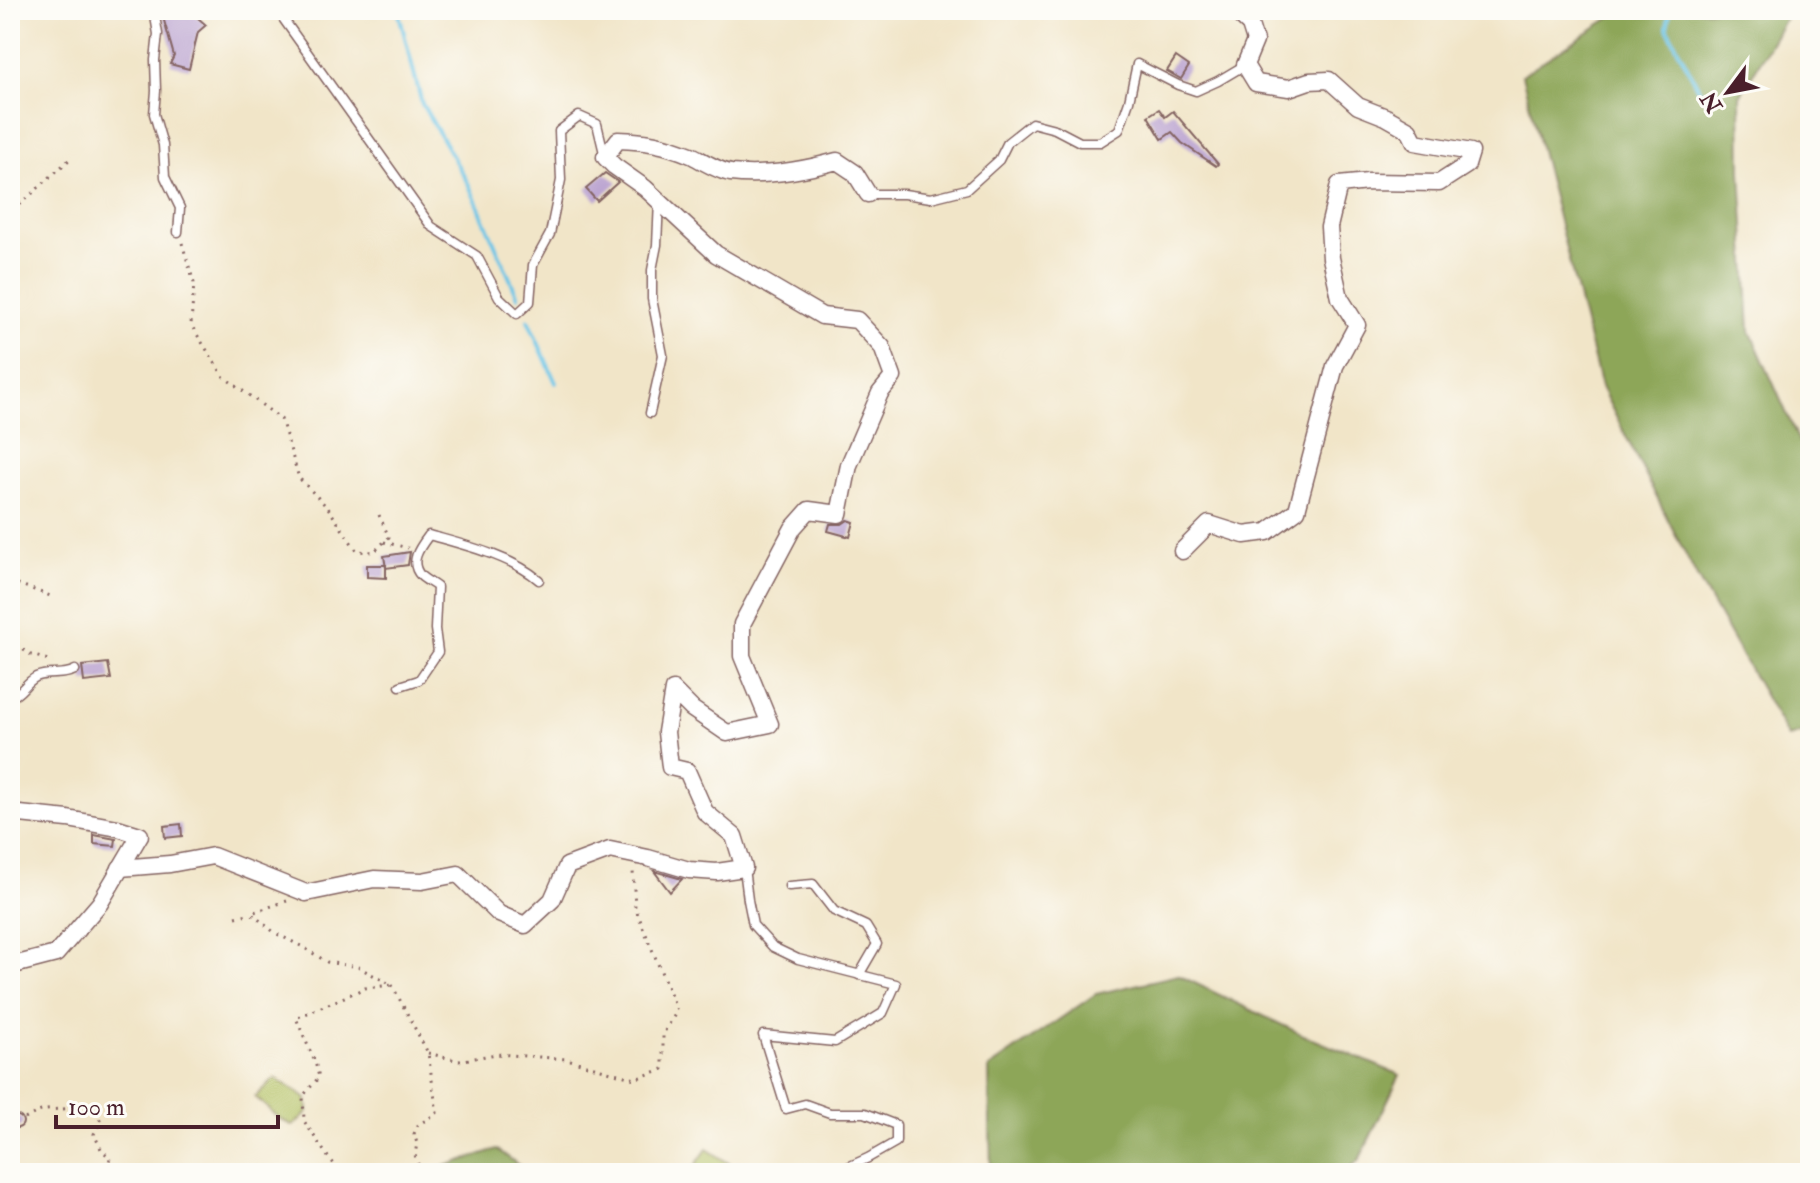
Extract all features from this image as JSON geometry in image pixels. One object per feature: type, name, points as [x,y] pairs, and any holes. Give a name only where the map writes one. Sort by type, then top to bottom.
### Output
[{"type":"street","points":[[1182,551],[1209,524],[1244,535],[1267,532],[1297,510],[1335,366],[1357,325],[1340,298],[1331,258],[1329,227],[1339,185],[1368,182],[1439,183],[1467,165],[1471,152],[1415,142],[1409,130],[1358,106],[1329,80],[1309,81],[1289,88],[1256,83],[1245,65],[1255,41],[1250,25],[1234,10]]},
{"type":"street","points":[[120,868],[170,864],[213,856],[306,893],[374,879],[422,881],[458,874],[499,914],[525,925],[552,900],[567,866],[610,850],[689,870],[717,872],[744,868],[734,836],[705,812],[687,771],[670,767],[666,732],[673,690],[692,709],[727,733],[770,724],[742,656],[742,624],[793,528],[809,510],[839,514],[849,465],[880,393],[893,377],[882,347],[857,320],[822,316],[716,254],[645,188],[605,157],[618,140],[651,142],[689,154],[728,173],[808,169],[837,161],[855,173],[868,194]]},
{"type":"street","points":[[10,813],[93,823],[140,835],[100,903],[56,954],[10,966]]},
{"type":"lane","points":[[154,10],[158,34],[154,114],[163,145],[165,177],[180,208],[178,232]]},
{"type":"lane","points":[[277,10],[431,226],[477,256],[499,297],[517,314],[530,302],[533,265],[550,234],[561,180],[559,131],[579,116],[597,124],[605,157]]},
{"type":"lane","points":[[868,194],[931,198],[967,189],[999,160],[1008,142],[1032,123],[1055,129],[1080,142],[1100,142],[1119,130],[1137,64],[1196,91],[1245,65]]},
{"type":"lane","points":[[650,413],[663,355],[652,299],[659,201]]},
{"type":"lane","points":[[400,686],[419,680],[438,652],[435,629],[437,587],[419,574],[414,560],[429,535],[469,546],[527,570],[539,580]]},
{"type":"lane","points":[[10,698],[19,694],[39,675],[66,675],[75,670]]},
{"type":"lane","points":[[744,868],[753,925],[773,947],[798,959],[896,984],[883,1013],[835,1042],[763,1035],[786,1109],[805,1104],[830,1113],[865,1113],[896,1125],[896,1142],[835,1173]]},
{"type":"lane","points":[[789,886],[813,884],[834,911],[866,926],[877,944],[859,975]]},
{"type":"path","points":[[10,215],[71,158]]},
{"type":"path","points":[[178,232],[194,283],[191,325],[224,377],[281,419],[299,478],[328,508],[357,551],[374,552],[389,537],[379,515]]},
{"type":"path","points":[[384,542],[417,551]]},
{"type":"path","points":[[10,581],[53,597]]},
{"type":"path","points":[[10,641],[31,655],[75,670]]},
{"type":"path","points":[[428,1053],[459,1061],[496,1054],[567,1059],[635,1079],[663,1069],[663,1034],[677,1011],[635,907],[633,855]]},
{"type":"path","points":[[236,917],[276,906],[306,893]]},
{"type":"path","points":[[251,913],[275,933],[327,962],[358,967],[392,985],[428,1053],[437,1113],[418,1125],[414,1134],[417,1143],[415,1155],[421,1173]]},
{"type":"path","points":[[342,1173],[304,1121],[303,1096],[319,1077],[296,1018],[365,988],[392,985]]},
{"type":"path","points":[[25,1119],[40,1110],[52,1108],[74,1107],[96,1113],[101,1121],[94,1134],[102,1151],[110,1157],[109,1164],[101,1169],[101,1173]]},
{"type":"green space","points":[[1622,10],[1790,10],[1740,96],[1750,331],[1810,466],[1810,731],[1788,737],[1697,577],[1601,387],[1522,75]]},
{"type":"green space","points":[[1178,975],[1301,1034],[1400,1075],[1359,1160],[1347,1170],[1352,1173],[991,1173],[989,1068],[1096,994]]},
{"type":"green space","points":[[275,1078],[307,1099],[308,1112],[293,1126],[255,1097]]},
{"type":"green space","points":[[497,1149],[529,1173],[424,1173]]},
{"type":"green space","points":[[707,1149],[744,1173],[690,1173]]},
{"type":"building","points":[[161,10],[189,10],[206,25],[198,32],[189,69],[170,64],[174,56]]},
{"type":"building","points":[[1176,57],[1189,66],[1181,79],[1167,71]]},
{"type":"building","points":[[1159,109],[1165,117],[1173,111],[1218,164],[1216,166],[1182,143],[1172,132],[1162,139],[1148,116]]},
{"type":"building","points":[[605,173],[618,182],[597,201],[586,189]]},
{"type":"building","points":[[848,520],[854,522],[850,537],[828,531],[830,524],[842,524]]},
{"type":"building","points":[[410,552],[408,565],[386,568],[384,556]]},
{"type":"building","points":[[367,565],[386,565],[386,578],[367,577]]},
{"type":"building","points":[[108,663],[111,679],[84,682],[82,666]]},
{"type":"building","points":[[181,824],[182,836],[165,838],[164,826]]},
{"type":"building","points":[[94,835],[116,839],[115,846],[94,844]]},
{"type":"building","points":[[654,871],[682,879],[670,892]]},
{"type":"building","points":[[12,1117],[22,1117],[22,1127],[12,1127]]},
{"type":"waterway","points":[[398,10],[422,104],[469,185],[518,297]]},
{"type":"waterway","points":[[1670,10],[1667,28],[1701,93]]},
{"type":"waterway","points":[[528,320],[556,383]]}]
